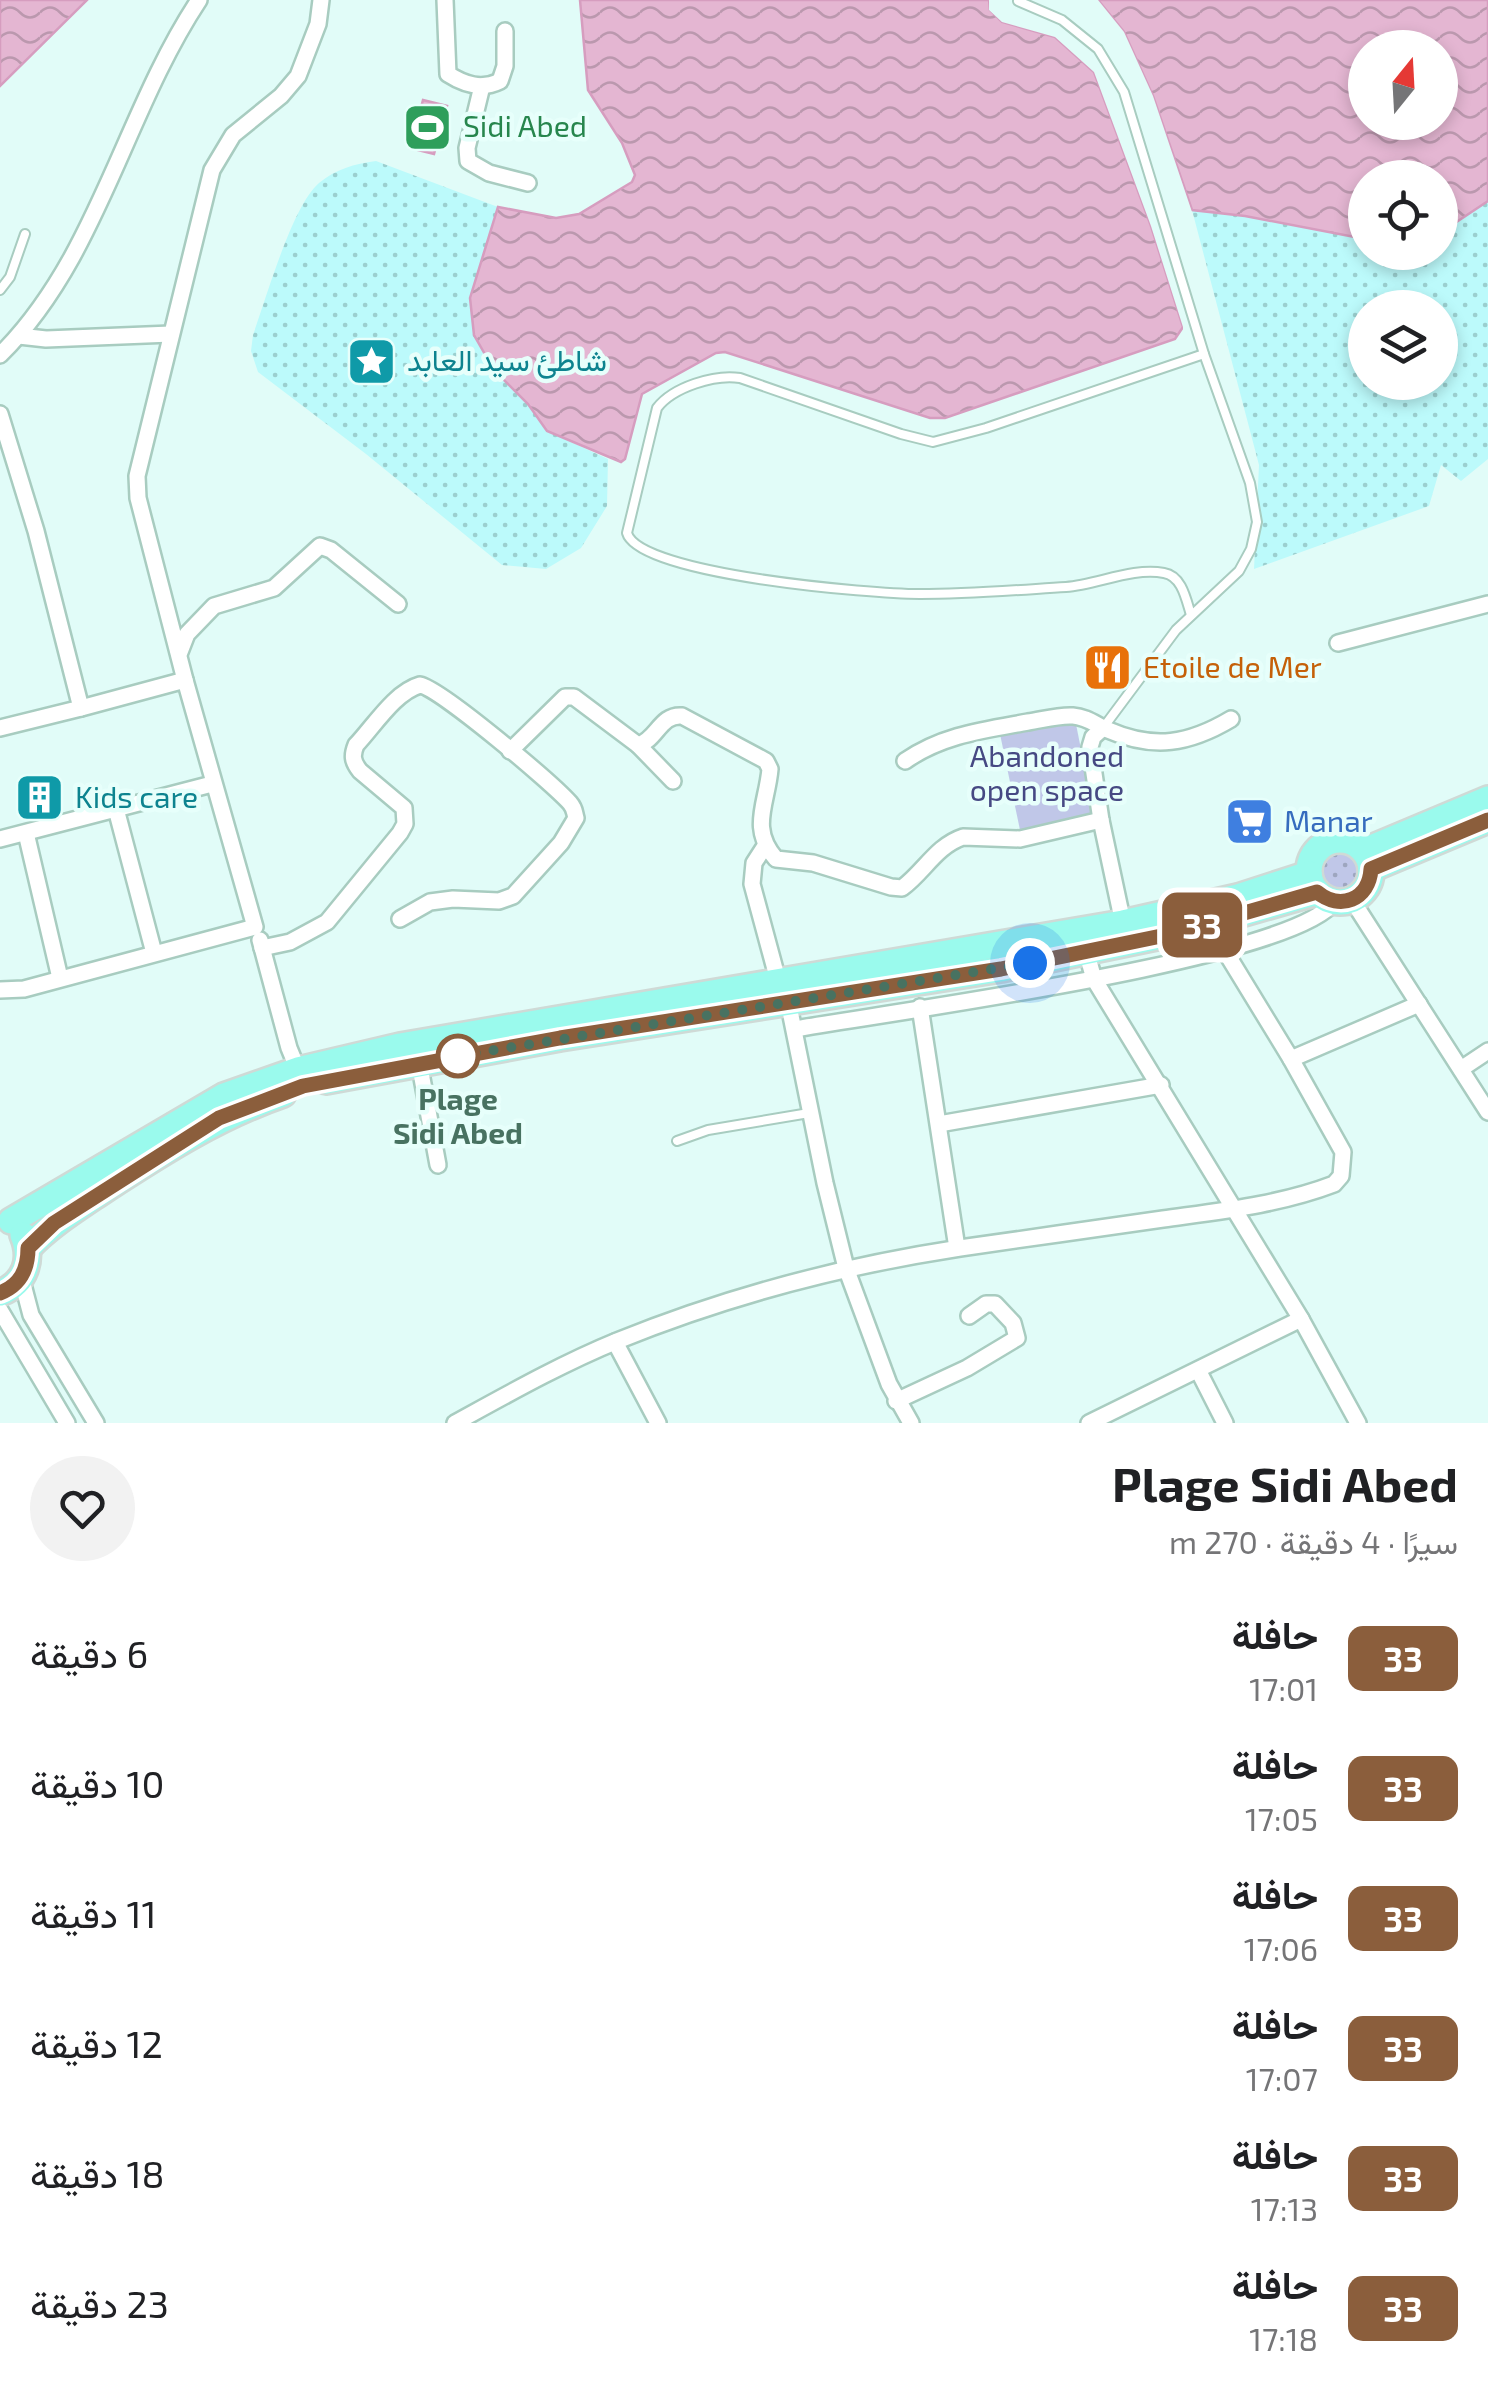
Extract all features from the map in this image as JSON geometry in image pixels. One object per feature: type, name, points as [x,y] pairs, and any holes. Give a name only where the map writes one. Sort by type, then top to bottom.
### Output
[{"type":"main road","points":[[1368,860],[1488,799]]},
{"type":"main road","points":[[1368,860],[1488,820]]},
{"type":"main road","points":[[28,1248],[54,1223],[219,1118],[303,1086],[784,992],[1238,897],[1328,892],[1367,887],[1368,860],[1347,841],[1328,842],[1313,855],[1328,892]]},
{"type":"main road","points":[[10,1285],[28,1260],[28,1248],[25,1238],[5,1219],[224,1096],[298,1070],[400,1046],[784,992],[1001,969],[1171,934],[1328,892]]},
{"type":"street","points":[[0,355],[65,272],[168,56],[199,0]]},
{"type":"street","points":[[298,1070],[288,1048],[212,784],[138,498],[137,476],[212,170],[233,136],[281,96],[298,76],[318,24],[321,0]]},
{"type":"street","points":[[445,0],[448,74],[469,85],[494,84],[504,74],[505,30]]},
{"type":"street","points":[[482,86],[468,161],[489,173],[528,184]]},
{"type":"street","points":[[11,341],[171,334]]},
{"type":"street","points":[[0,414],[36,532],[81,708]]},
{"type":"street","points":[[180,652],[199,618],[214,606],[274,588],[320,546],[332,550],[398,604]]},
{"type":"street","points":[[1338,644],[1488,604]]},
{"type":"street","points":[[0,728],[185,680]]},
{"type":"street","points":[[262,948],[290,942],[322,926],[400,834],[405,824],[404,808],[360,770],[353,758],[356,744],[409,688],[420,685],[430,687],[510,751],[574,808],[576,818],[572,829],[513,896],[499,901],[430,902],[400,919]]},
{"type":"street","points":[[510,751],[565,697],[574,697],[638,745],[672,781]]},
{"type":"street","points":[[638,745],[650,740],[667,718],[682,716],[760,756],[770,769],[761,820],[765,846],[776,859],[813,863],[902,888],[955,840],[1020,839],[1101,820]]},
{"type":"street","points":[[905,761],[932,745],[967,733],[1060,716],[1076,716],[1136,741],[1162,744],[1185,741],[1231,719]]},
{"type":"street","points":[[1103,728],[1093,737],[1090,748],[1123,923]]},
{"type":"street","points":[[0,839],[212,784]]},
{"type":"street","points":[[116,809],[154,953]]},
{"type":"street","points":[[26,833],[60,978]]},
{"type":"street","points":[[765,846],[754,864],[752,884],[795,1029],[846,1268],[896,1400],[911,1423]]},
{"type":"street","points":[[795,1029],[1094,979],[1225,951],[1318,917],[1328,892],[1420,1004],[1488,1112]]},
{"type":"street","points":[[0,990],[24,989],[255,927]]},
{"type":"street","points":[[454,1423],[614,1342],[712,1305],[846,1268],[957,1248],[1235,1210],[1321,1189],[1341,1176],[1343,1152],[1225,951]]},
{"type":"street","points":[[1086,952],[1094,979],[1161,1085],[1358,1423]]},
{"type":"street","points":[[1291,1059],[1420,1004]]},
{"type":"street","points":[[920,1007],[957,1248]]},
{"type":"street","points":[[1461,1069],[1488,1051]]},
{"type":"street","points":[[418,1062],[438,1165]]},
{"type":"street","points":[[939,1124],[1161,1085]]},
{"type":"street","points":[[10,1285],[96,1423]]},
{"type":"street","points":[[896,1400],[967,1368],[1017,1338],[1012,1322],[995,1304],[986,1304],[969,1316]]},
{"type":"street","points":[[0,1310],[67,1423]]},
{"type":"street","points":[[1089,1423],[1300,1320]]},
{"type":"street","points":[[614,1342],[658,1423]]},
{"type":"street","points":[[1198,1370],[1226,1423]]},
{"type":"lane","points":[[1018,1],[1062,20],[1098,50],[1124,92],[1204,354],[1250,483],[1257,522],[1252,550],[1239,571],[1191,614],[1103,728]]},
{"type":"lane","points":[[0,290],[10,277],[25,234]]},
{"type":"lane","points":[[1191,614],[1179,581],[1168,573],[1150,572],[1072,587],[918,594],[844,590],[714,571],[656,556],[638,548],[627,533],[658,408],[669,396],[713,378],[740,378],[933,442],[986,428],[1204,354]]},
{"type":"lane","points":[[677,1141],[708,1130],[810,1113]]},
{"type":"green space","name":"Abandoned open space","points":[[1075,719],[1094,815],[1020,830],[1000,734]]},
{"type":"green space","points":[[1338,851],[1353,857],[1359,872],[1353,887],[1338,893],[1323,887],[1317,872],[1323,857]]},
{"type":"sand","name":"شاطئ سيد العابد","points":[[376,161],[498,207],[470,298],[494,370],[528,404],[547,431],[608,459],[607,506],[581,548],[546,569],[502,565],[258,372],[251,351],[253,335],[299,211],[325,178]]},
{"type":"sand","points":[[1488,201],[1488,459],[1461,481],[1441,465],[1429,506],[1254,569],[1259,465],[1192,210],[1348,236],[1348,270],[1458,270],[1458,221]]},
{"type":"water","points":[[0,0],[87,0],[0,86]]},
{"type":"water","points":[[580,0],[989,0],[990,10],[1002,22],[1055,37],[1094,72],[1151,226],[1183,327],[1175,339],[945,418],[930,418],[725,352],[716,353],[642,394],[621,462],[547,431],[528,404],[494,370],[474,335],[470,298],[498,207],[556,218],[579,214],[632,182],[635,175],[622,143],[588,90]]},
{"type":"water","points":[[1098,0],[1488,0],[1488,201],[1458,221],[1458,160],[1348,160],[1348,236],[1192,210],[1153,96],[1124,32]]},
{"type":"water","name":"Sidi Abed","points":[[423,100],[447,106],[434,154],[410,148]]},
{"type":"pier","points":[[989,0],[994,0],[994,8],[1004,18],[1057,33],[1099,70],[1156,224],[1188,326],[1183,339],[1183,327],[1151,226],[1094,72],[1055,37],[1002,22],[989,10]]},
{"type":"pier","points":[[1093,0],[1098,0],[1124,32],[1153,96],[1193,215],[1187,212],[1148,98],[1119,34]]},
{"type":"bus line","name":"33","points":[[0,1293],[18,1282],[28,1260],[28,1248],[54,1223],[219,1118],[303,1086],[560,1038],[1001,969],[1171,934],[1317,892],[1334,902],[1346,902],[1367,887],[1371,869],[1488,820]]},
{"type":"place","name":"Sidi Abed","points":[[428,127]]},
{"type":"place","name":"شاطئ سيد العابد","points":[[372,361]]},
{"type":"place","name":"Etoile de Mer","points":[[1108,668]]},
{"type":"place","name":"Kids care","points":[[40,798]]},
{"type":"place","name":"Manar","points":[[1249,822]]},
{"type":"place","name":"Plage Sidi Abed","points":[[458,1056]]},
{"type":"route","points":[[458,1056],[1030,963]]}]
